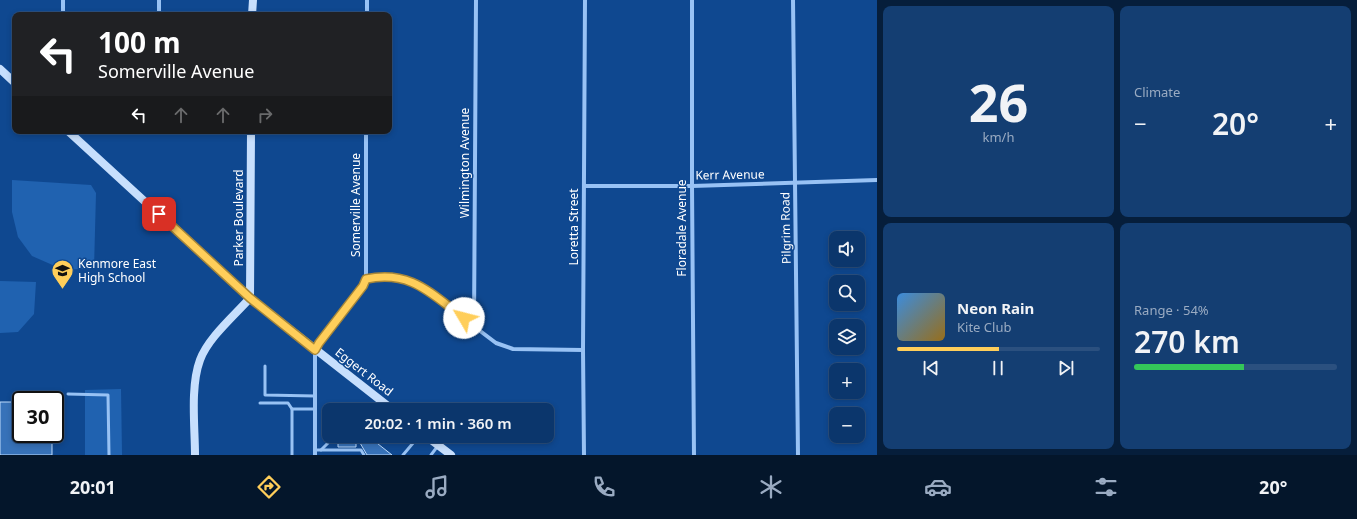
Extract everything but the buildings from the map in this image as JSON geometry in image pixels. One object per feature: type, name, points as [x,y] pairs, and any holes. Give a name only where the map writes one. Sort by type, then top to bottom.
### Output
[{"type":"street","points":[[63,0],[63,12]]},
{"type":"street","points":[[159,0],[159,12]]},
{"type":"street","points":[[252,0],[252,12]]},
{"type":"street","points":[[367,0],[367,12]]},
{"type":"street","name":"Wilmington Avenue","points":[[474,326],[476,0]]},
{"type":"street","name":"Loretta Street","points":[[584,455],[583,350],[585,0]]},
{"type":"street","name":"Floradale Avenue","points":[[692,0],[694,455]]},
{"type":"street","name":"Pilgrim Road","points":[[793,0],[798,455]]},
{"type":"street","points":[[0,69],[12,80]]},
{"type":"street","name":"Eggert Road","points":[[71,134],[250,298],[384,403]]},
{"type":"street","name":"Parker Boulevard","points":[[250,298],[251,134]]},
{"type":"street","name":"Somerville Avenue","points":[[366,134],[366,279]]},
{"type":"street","name":"Kerr Avenue","points":[[584,186],[692,186],[877,180]]},
{"type":"street","points":[[314,455],[315,350],[363,286],[366,279],[389,276],[412,281],[496,343],[513,349],[583,350]]},
{"type":"street","points":[[195,455],[194,386],[200,359],[216,334],[250,298]]},
{"type":"street","points":[[435,443],[451,455]]},
{"type":"lane","points":[[265,366],[265,395],[315,396]]},
{"type":"lane","points":[[68,394],[108,395],[109,455]]},
{"type":"lane","points":[[260,403],[288,403],[292,409],[292,455]]},
{"type":"lane","points":[[292,409],[315,409]]},
{"type":"lane","points":[[321,450],[328,443]]},
{"type":"lane","points":[[403,455],[413,443]]},
{"type":"lane","points":[[430,455],[438,445]]},
{"type":"lane","points":[[315,450],[361,450],[364,455]]},
{"type":"shaded area","points":[[12,180],[91,185],[96,193],[94,268],[64,270],[32,256],[18,237],[12,212]]},
{"type":"shaded area","points":[[0,281],[36,282],[34,314],[18,332],[0,333]]},
{"type":"shaded area","points":[[121,389],[122,455],[85,455],[85,390]]},
{"type":"place","name":"Kenmore East High School","points":[[62,290]]},
{"type":"route","points":[[159,214],[250,298],[315,350],[363,286],[366,279],[377,276],[389,276],[412,281],[464,318]]}]
